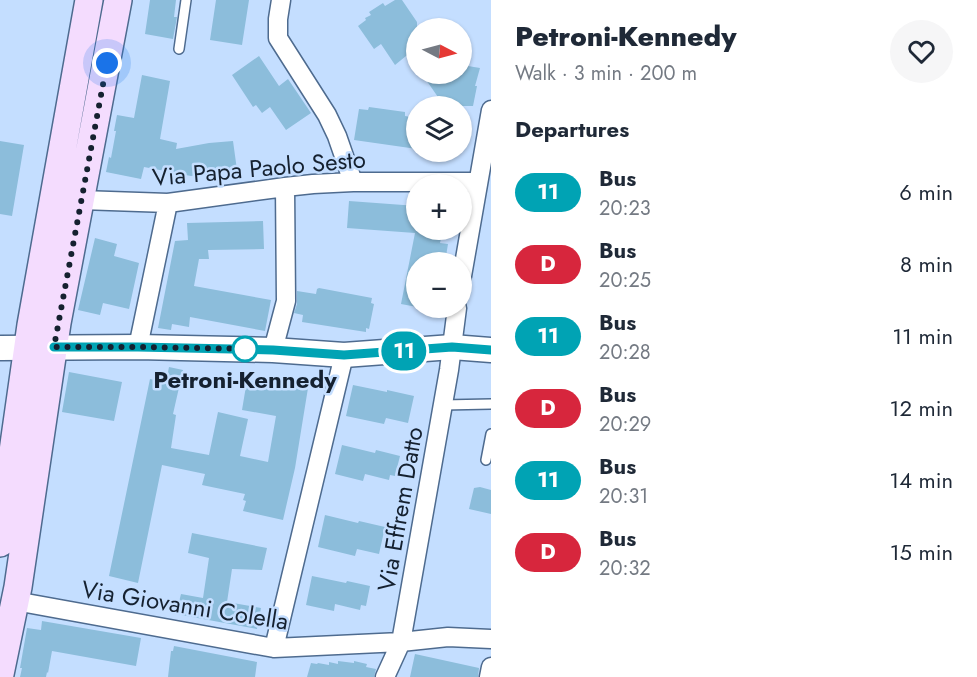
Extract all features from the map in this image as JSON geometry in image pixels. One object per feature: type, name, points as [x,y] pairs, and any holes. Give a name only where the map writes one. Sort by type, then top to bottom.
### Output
[{"type":"main road","points":[[1,527],[15,409],[89,0]]},
{"type":"main road","points":[[0,674],[15,601],[54,347],[118,0]]},
{"type":"street","points":[[280,0],[278,38],[327,115],[354,182]]},
{"type":"street","points":[[466,252],[491,110]]},
{"type":"street","name":"Via Papa Paolo Sesto","points":[[81,200],[168,203],[285,187],[354,182],[477,182]]},
{"type":"street","points":[[273,350],[286,301],[285,187]]},
{"type":"street","points":[[138,347],[168,203]]},
{"type":"street","name":"Via Effrem Datto","points":[[385,677],[401,642],[443,405],[456,318]]},
{"type":"street","points":[[0,348],[138,347],[273,350],[344,355],[452,347],[491,350]]},
{"type":"street","points":[[274,648],[344,355]]},
{"type":"street","name":"Via Giovanni Colella","points":[[15,601],[274,648],[401,642],[448,637],[491,639]]},
{"type":"street","points":[[489,677],[491,667]]},
{"type":"lane","points":[[179,49],[186,0]]},
{"type":"lane","points":[[443,405],[491,404]]},
{"type":"lane","points":[[486,460],[491,434]]},
{"type":"building","points":[[150,0],[176,0],[174,17],[177,17],[173,39],[145,34]]},
{"type":"building","points":[[216,0],[249,0],[242,45],[210,40]]},
{"type":"building","points":[[395,0],[402,0],[414,18],[406,18],[406,56],[395,65],[381,44],[374,49],[358,26],[371,15],[369,12],[383,3],[385,6]]},
{"type":"building","points":[[259,56],[279,86],[288,79],[311,113],[286,130],[270,107],[262,113],[256,105],[253,107],[232,75]]},
{"type":"building","points":[[472,67],[480,68],[473,106],[472,96],[437,96],[429,84],[472,84]]},
{"type":"building","points":[[142,75],[170,81],[160,139],[177,143],[176,149],[233,141],[237,170],[191,176],[144,167],[141,179],[106,172],[109,157],[111,158],[117,115],[134,118]]},
{"type":"building","points":[[369,107],[405,112],[406,147],[354,140],[359,109],[368,110]]},
{"type":"building","points":[[0,141],[24,145],[12,216],[0,214]]},
{"type":"building","points":[[349,201],[406,205],[406,232],[347,228]]},
{"type":"building","points":[[263,221],[264,249],[208,250],[209,259],[199,259],[194,286],[271,300],[265,331],[190,317],[189,327],[172,324],[171,330],[158,328],[175,241],[188,240],[187,223]]},
{"type":"building","points":[[95,238],[117,244],[114,256],[139,263],[129,309],[103,303],[100,315],[78,310]]},
{"type":"building","points":[[414,240],[441,240],[440,243],[448,244],[447,252],[411,252]]},
{"type":"building","points":[[406,279],[406,305],[401,304]]},
{"type":"building","points":[[319,288],[372,298],[371,303],[374,304],[369,329],[366,328],[366,332],[302,322],[303,315],[294,313],[297,291],[316,294]]},
{"type":"building","points":[[169,367],[183,370],[173,414],[176,415],[171,448],[209,455],[218,412],[248,419],[240,456],[268,462],[276,416],[242,410],[247,380],[285,387],[286,384],[308,388],[295,468],[283,520],[243,511],[246,501],[243,500],[245,494],[202,485],[205,474],[162,465],[138,583],[109,576],[150,379],[166,382]]},
{"type":"building","points":[[69,372],[122,382],[114,421],[62,412]]},
{"type":"building","points":[[353,385],[414,396],[408,423],[386,418],[384,424],[346,416]]},
{"type":"building","points":[[342,445],[400,456],[395,476],[390,475],[389,480],[365,474],[363,481],[335,474]]},
{"type":"building","points":[[474,488],[491,490],[491,514],[469,509]]},
{"type":"building","points":[[325,515],[385,527],[379,554],[357,549],[355,556],[318,547]]},
{"type":"building","points":[[192,533],[267,548],[262,570],[232,569],[227,602],[261,608],[257,629],[176,614],[181,594],[203,598],[209,558],[188,553]]},
{"type":"building","points":[[312,576],[370,586],[366,606],[361,605],[360,610],[335,604],[334,611],[306,605]]},
{"type":"building","points":[[42,621],[141,638],[136,666],[52,651],[46,677],[20,677],[27,628],[41,630]]},
{"type":"building","points":[[174,646],[257,662],[255,677],[168,677],[171,651]]},
{"type":"building","points":[[415,654],[479,668],[478,677],[410,677]]},
{"type":"building","points":[[338,661],[367,664],[366,667],[376,669],[374,677],[307,677],[311,663],[329,665],[329,662],[338,664]]},
{"type":"bus line","name":"11","points":[[54,347],[273,350],[344,355],[452,347],[491,350]]},
{"type":"place","name":"Petroni-Kennedy","points":[[245,349]]},
{"type":"route","points":[[107,63],[54,347],[251,349],[245,349]]}]
